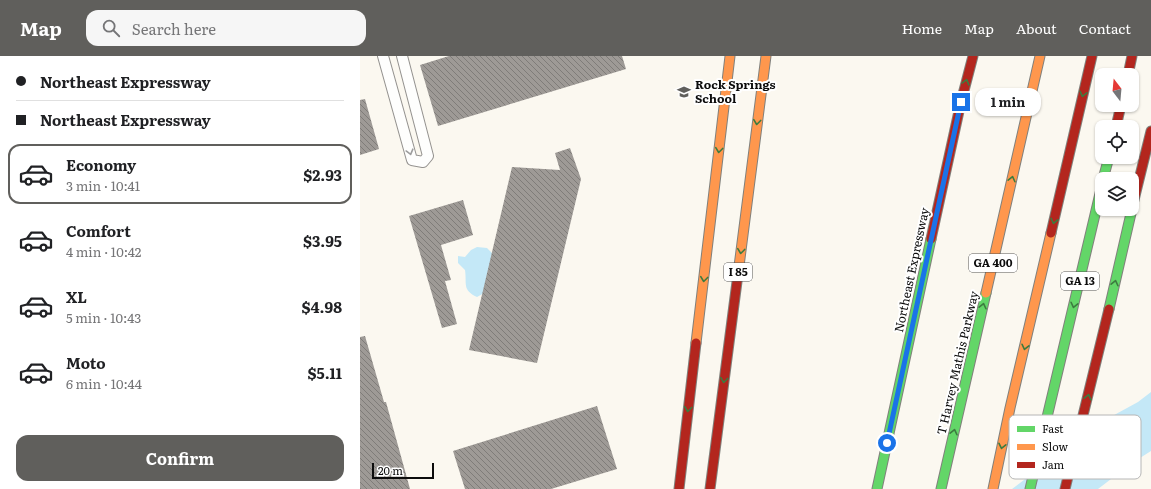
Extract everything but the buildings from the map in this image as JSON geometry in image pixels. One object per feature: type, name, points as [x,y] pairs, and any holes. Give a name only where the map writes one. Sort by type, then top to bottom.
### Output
[{"type":"highway","points":[[679,489],[730,56]]},
{"type":"highway","name":"I 85","points":[[710,489],[766,56]]},
{"type":"highway","name":"Northeast Expressway","points":[[878,489],[961,102],[973,56]]},
{"type":"highway","name":"T Harvey Mathis Parkway","points":[[941,489],[1040,56]]},
{"type":"highway","points":[[993,489],[1010,408],[1092,56]]},
{"type":"highway","points":[[1129,68],[1132,56]]},
{"type":"highway","name":"GA 13","points":[[1139,180],[1151,132]]},
{"type":"highway","name":"GA 13","points":[[1048,415],[1095,215]]},
{"type":"highway","name":"GA 13","points":[[1083,415],[1130,216]]},
{"type":"highway","name":"GA 13","points":[[1030,489],[1032,479]]},
{"type":"highway","name":"GA 13","points":[[1065,489],[1067,479]]},
{"type":"lane","points":[[383,56],[412,160],[424,166],[428,156],[402,56]]},
{"type":"lane","points":[[394,94],[411,89]]},
{"type":"water","points":[[477,247],[487,248],[492,253],[493,263],[486,292],[477,297],[467,289],[465,270],[458,263],[458,256],[465,257],[471,250]]},
{"type":"water","points":[[1151,392],[1151,451],[1141,457],[1141,415],[1114,415],[1138,402]]},
{"type":"water","points":[[1025,479],[1111,479],[1098,489],[1012,489]]},
{"type":"traffic: fast","points":[[1105,172],[1107,164]]},
{"type":"traffic: fast","points":[[1048,415],[1095,215]]},
{"type":"traffic: fast","points":[[1109,309],[1130,216]]},
{"type":"traffic: fast","points":[[877,489],[931,239]]},
{"type":"traffic: fast","points":[[941,489],[986,293]]},
{"type":"traffic: fast","points":[[1030,489],[1032,479]]},
{"type":"traffic: slow","points":[[696,343],[730,56]]},
{"type":"traffic: slow","points":[[738,274],[766,56]]},
{"type":"traffic: slow","points":[[986,293],[1040,56]]},
{"type":"traffic: slow","points":[[993,489],[1010,408],[1051,233]]},
{"type":"traffic: jam","points":[[931,239],[961,102],[973,56]]},
{"type":"traffic: jam","points":[[1051,233],[1092,56]]},
{"type":"traffic: jam","points":[[1129,68],[1132,56]]},
{"type":"traffic: jam","points":[[1118,120],[1119,112]]},
{"type":"traffic: jam","points":[[1139,180],[1151,131]]},
{"type":"traffic: jam","points":[[710,489],[738,274]]},
{"type":"traffic: jam","points":[[1083,415],[1109,309]]},
{"type":"traffic: jam","points":[[679,489],[696,343]]},
{"type":"traffic: jam","points":[[1065,489],[1067,479]]},
{"type":"place","name":"Rock Springs School","points":[[684,92]]},
{"type":"route","points":[[887,443],[961,102]]}]
